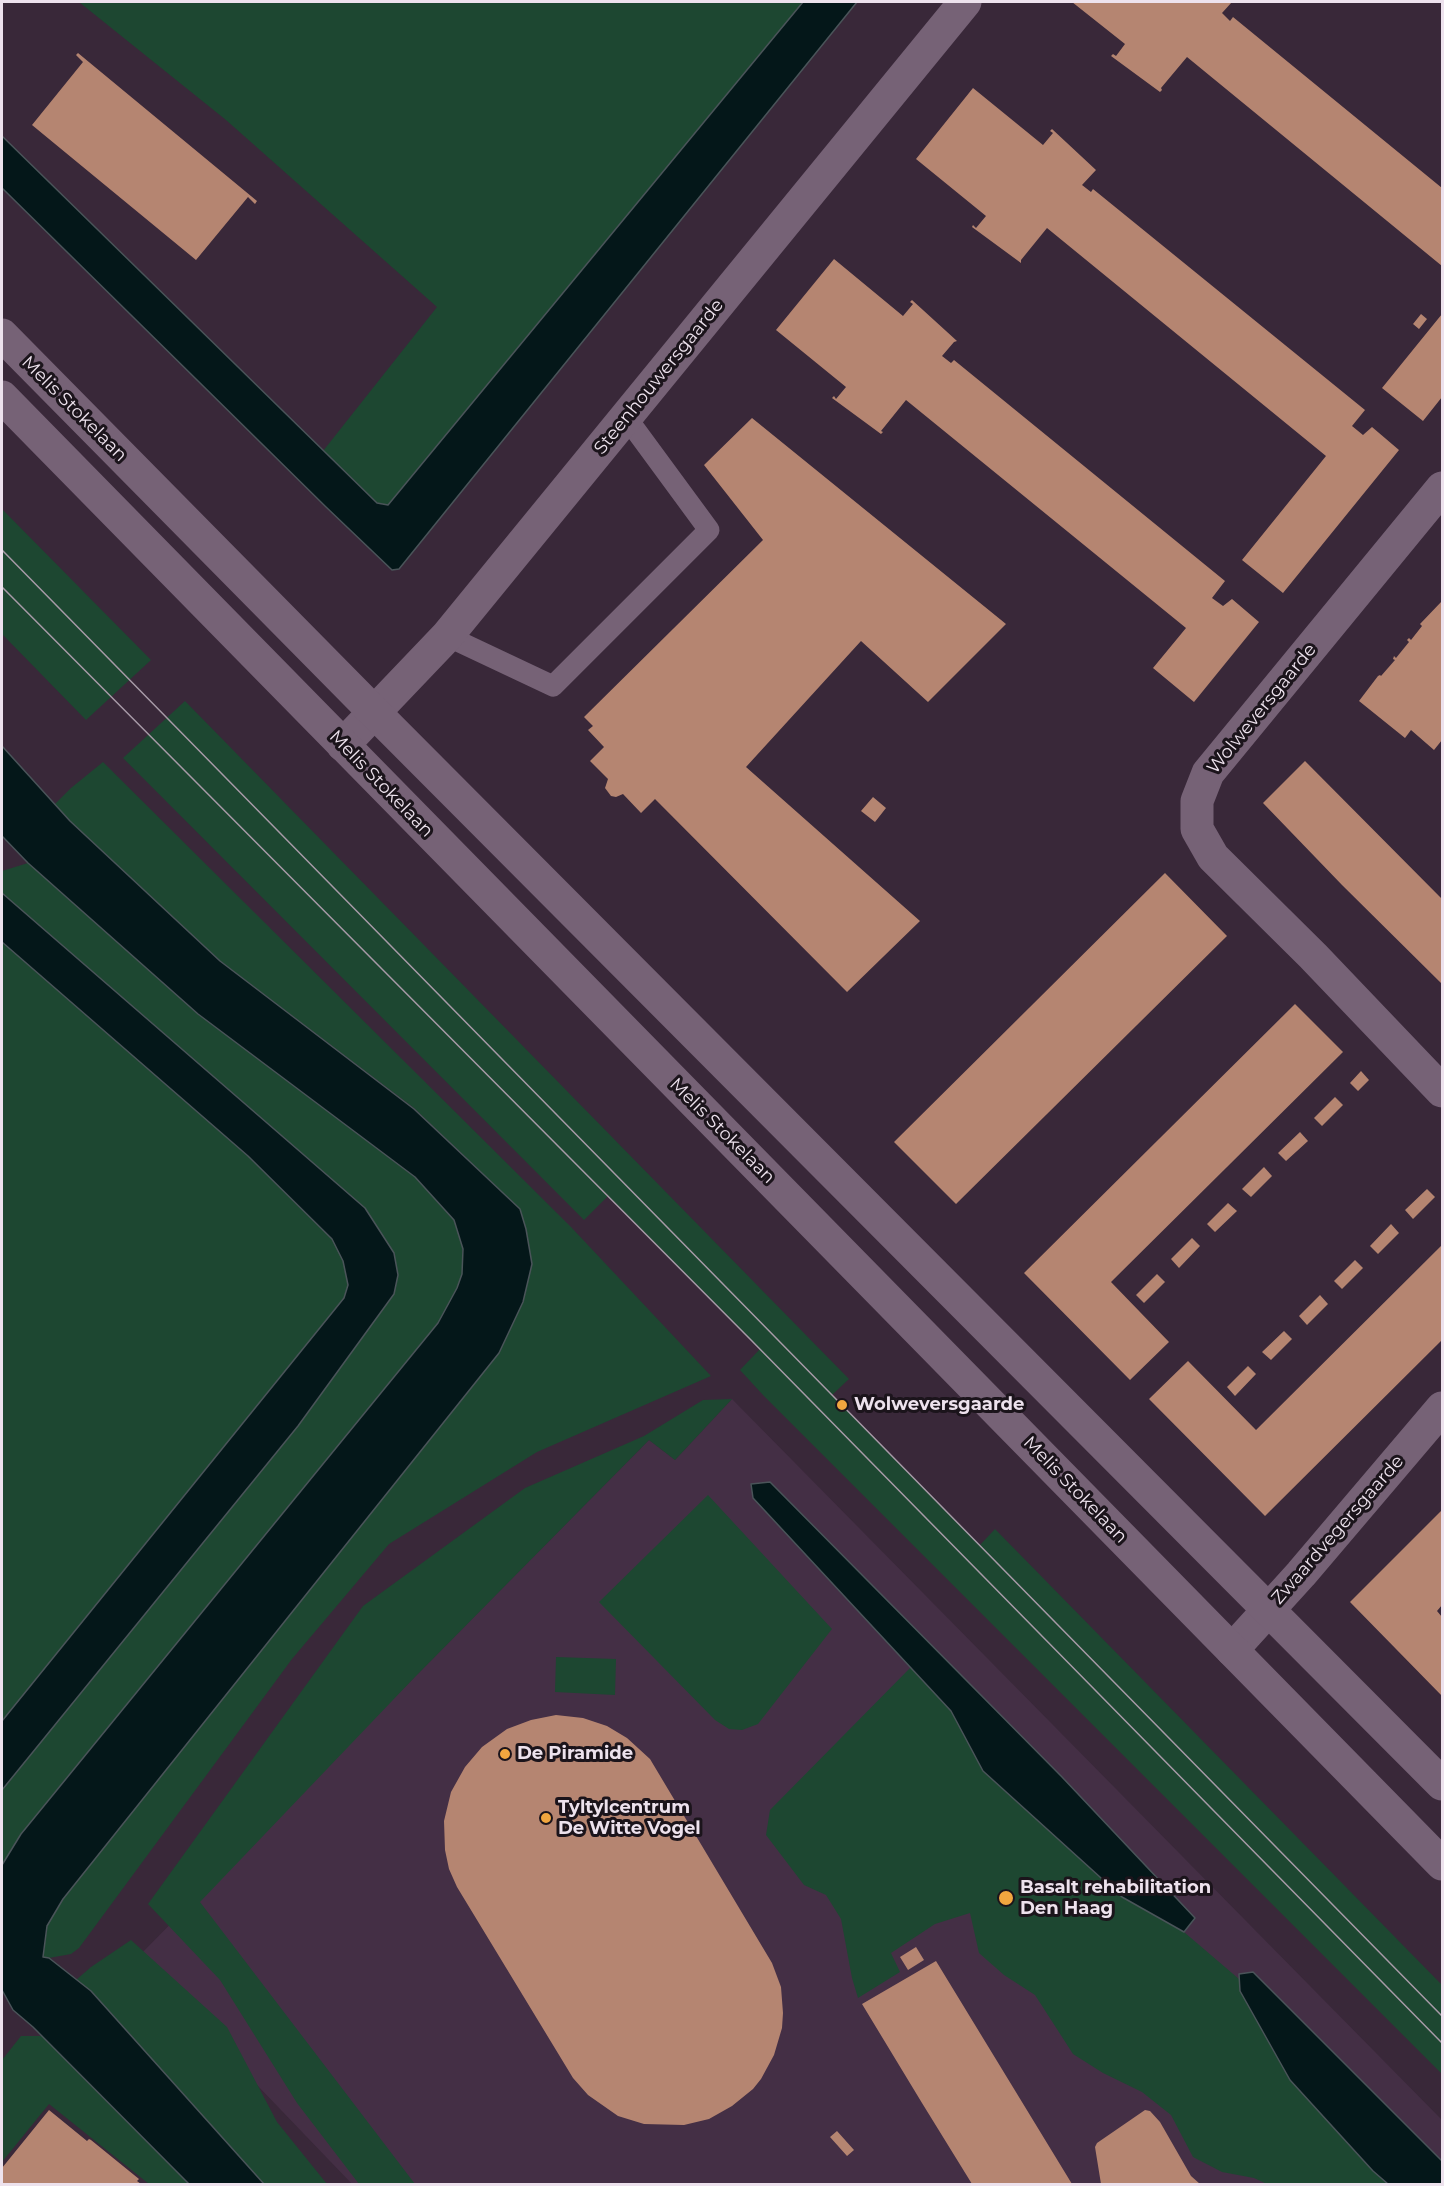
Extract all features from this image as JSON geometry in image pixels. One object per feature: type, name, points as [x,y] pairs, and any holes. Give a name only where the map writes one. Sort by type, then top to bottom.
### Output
[{"type":"street","name":"Steenhouwersgaarde","points":[[343,745],[447,636],[965,2]]},
{"type":"street","name":"Melis Stokelaan","points":[[2,335],[374,712],[1443,1784]]},
{"type":"street","name":"Melis Stokelaan","points":[[2,397],[1443,1864]]},
{"type":"street","name":"Wolweversgaarde","points":[[1443,488],[1208,773],[1197,801],[1197,829],[1212,857],[1313,956],[1443,1091]]},
{"type":"street","name":"Zwaardvegersgaarde","points":[[1232,1650],[1443,1408]]},
{"type":"lane","points":[[447,636],[553,686],[709,530],[626,417]]},
{"type":"shaded area","points":[[803,2],[857,2],[399,569],[392,570],[326,507],[2,188],[2,136],[377,503],[388,505]]},
{"type":"shaded area","points":[[2,746],[70,821],[220,961],[414,1109],[520,1209],[526,1229],[532,1264],[523,1302],[499,1353],[63,1899],[47,1926],[43,1957],[49,1958],[91,1991],[264,2184],[189,2184],[33,2027],[13,2010],[2,1990],[2,1865],[21,1834],[438,1323],[462,1274],[463,1249],[454,1220],[415,1177],[198,1014],[28,863],[2,836]]},
{"type":"shaded area","points":[[2,893],[365,1208],[394,1253],[398,1275],[394,1294],[298,1426],[2,1790],[2,1721],[344,1298],[348,1285],[343,1261],[332,1239],[248,1156],[2,942]]},
{"type":"shaded area","points":[[732,1399],[1442,2120],[1442,2184],[352,2184],[233,2060],[126,1969],[649,1440],[675,1460]]},
{"type":"shaded area","points":[[770,1482],[1062,1777],[1195,1918],[1184,1932],[1122,1897],[983,1771],[951,1711],[753,1498],[751,1484]]},
{"type":"shaded area","points":[[1253,1972],[1442,2161],[1442,2184],[1388,2184],[1373,2171],[1290,2080],[1240,1991],[1239,1974]]},
{"type":"green space","points":[[79,2],[803,2],[388,505],[377,503],[323,451],[437,307],[226,120]]},
{"type":"green space","points":[[2,509],[151,660],[86,720],[2,634]]},
{"type":"green space","points":[[185,701],[849,1379],[832,1395],[980,1545],[995,1529],[1442,1985],[1442,2074],[763,1395],[740,1370],[760,1349],[608,1196],[584,1220],[123,758]]},
{"type":"green space","points":[[103,762],[571,1227],[711,1376],[537,1452],[389,1544],[292,1659],[79,1948],[71,1954],[49,1958],[43,1957],[47,1926],[63,1899],[532,1264],[520,1209],[414,1108],[220,961],[70,821],[55,804]]},
{"type":"green space","points":[[28,863],[198,1014],[415,1177],[454,1220],[463,1249],[462,1274],[438,1323],[21,1834],[2,1865],[2,1790],[298,1426],[394,1294],[365,1208],[2,893],[2,871]]},
{"type":"green space","points":[[2,942],[248,1156],[332,1239],[343,1261],[348,1285],[344,1298],[2,1721]]},
{"type":"green space","points":[[732,1399],[675,1460],[649,1440],[413,1679],[200,1902],[415,2184],[359,2184],[297,2103],[220,1980],[148,1904],[363,1606],[525,1488],[644,1436],[703,1400]]},
{"type":"green space","points":[[708,1495],[832,1629],[758,1724],[742,1730],[729,1729],[715,1720],[599,1602]]},
{"type":"green space","points":[[556,1657],[616,1659],[615,1695],[555,1692]]},
{"type":"green space","points":[[911,1667],[952,1711],[983,1771],[1122,1897],[1184,1932],[1239,1979],[1240,1991],[1373,2171],[1388,2184],[1267,2184],[1254,2178],[1222,2172],[1193,2157],[1171,2115],[1142,2092],[1103,2073],[1073,2054],[1035,1995],[1004,1975],[979,1953],[970,1913],[935,1924],[891,1953],[900,1972],[858,1998],[841,1919],[826,1895],[804,1885],[766,1835],[770,1810]]},
{"type":"green space","points":[[131,1940],[227,2027],[277,2122],[327,2184],[264,2184],[91,1991],[76,1980]]},
{"type":"green space","points":[[21,2036],[42,2036],[189,2184],[149,2184],[49,2104],[2,2162],[2,2060]]},
{"type":"building","points":[[1072,2],[1232,2],[1222,13],[1230,21],[1233,17],[1442,188],[1442,266],[1187,57],[1160,92],[1111,56],[1113,54],[1116,56],[1125,44]]},
{"type":"building","points":[[78,53],[257,201],[255,204],[248,197],[196,260],[32,125],[83,62],[76,55]]},
{"type":"building","points":[[973,88],[1043,145],[1053,133],[1050,131],[1052,129],[1096,170],[1082,185],[1091,192],[1093,189],[1365,410],[1352,426],[1363,435],[1372,427],[1399,450],[1283,593],[1242,560],[1326,456],[1047,228],[1021,263],[972,227],[973,225],[976,228],[986,216],[916,159]]},
{"type":"building","points":[[834,259],[903,316],[913,304],[910,302],[912,300],[957,341],[942,356],[951,363],[954,360],[1225,581],[1212,598],[1223,606],[1232,599],[1259,622],[1194,702],[1153,668],[1186,628],[906,400],[881,434],[832,398],[834,396],[836,399],[846,387],[776,330]]},
{"type":"building","points":[[1421,314],[1427,319],[1419,329],[1413,324]]},
{"type":"building","points":[[1442,314],[1442,397],[1423,421],[1382,388]]},
{"type":"building","points":[[752,418],[1006,624],[928,702],[861,641],[746,767],[920,921],[847,992],[655,799],[641,813],[623,794],[616,797],[611,796],[605,788],[608,779],[590,761],[604,747],[588,730],[593,726],[584,717],[763,540],[704,465]]},
{"type":"building","points":[[1442,601],[1442,740],[1434,750],[1411,730],[1405,738],[1359,701],[1378,676],[1381,676],[1395,660],[1394,656],[1396,658],[1409,642],[1407,640],[1409,638],[1411,640],[1422,626],[1420,624]]},
{"type":"building","points":[[1305,761],[1442,899],[1442,984],[1263,803]]},
{"type":"building","points":[[873,797],[886,808],[875,822],[861,811]]},
{"type":"building","points":[[1165,873],[1227,936],[956,1204],[894,1142]]},
{"type":"building","points":[[1295,1004],[1343,1052],[1111,1282],[1169,1342],[1130,1380],[1024,1273]]},
{"type":"building","points":[[1361,1071],[1369,1080],[1358,1091],[1350,1083]]},
{"type":"building","points":[[1335,1097],[1343,1105],[1322,1126],[1314,1118]]},
{"type":"building","points":[[1300,1132],[1308,1141],[1286,1161],[1278,1153]]},
{"type":"building","points":[[1264,1167],[1272,1176],[1251,1197],[1242,1189]]},
{"type":"building","points":[[1427,1189],[1435,1197],[1413,1219],[1405,1210]]},
{"type":"building","points":[[1228,1203],[1237,1211],[1215,1232],[1207,1224]]},
{"type":"building","points":[[1391,1224],[1399,1233],[1378,1254],[1370,1246]]},
{"type":"building","points":[[1192,1238],[1200,1246],[1179,1268],[1171,1259]]},
{"type":"building","points":[[1442,1245],[1442,1340],[1265,1516],[1149,1399],[1188,1361],[1256,1430]]},
{"type":"building","points":[[1355,1260],[1363,1268],[1342,1289],[1334,1281]]},
{"type":"building","points":[[1157,1274],[1165,1282],[1144,1303],[1136,1295]]},
{"type":"building","points":[[1320,1295],[1328,1304],[1307,1325],[1299,1316]]},
{"type":"building","points":[[1284,1331],[1292,1339],[1271,1360],[1262,1352]]},
{"type":"building","points":[[1248,1366],[1256,1374],[1235,1396],[1227,1387]]},
{"type":"building","points":[[1442,1510],[1442,1605],[1437,1611],[1442,1617],[1442,1696],[1350,1602]]},
{"type":"building","points":[[556,1715],[583,1718],[607,1726],[627,1738],[650,1759],[772,1963],[781,1987],[783,2013],[782,2028],[774,2055],[753,2089],[732,2106],[709,2119],[684,2125],[644,2124],[618,2116],[588,2095],[573,2078],[457,1887],[449,1869],[445,1850],[444,1821],[451,1792],[465,1767],[482,1747],[507,1729],[531,1720]]},
{"type":"building","points":[[916,1947],[924,1960],[908,1970],[900,1957]]},
{"type":"building","points":[[936,1961],[1072,2184],[972,2184],[922,2103],[862,2004]]},
{"type":"building","points":[[49,2110],[87,2141],[91,2140],[139,2179],[137,2181],[141,2184],[2,2184],[2,2168]]},
{"type":"building","points":[[1145,2110],[1150,2111],[1160,2122],[1191,2176],[1200,2184],[1101,2184],[1095,2147],[1097,2143]]},
{"type":"building","points":[[837,2131],[854,2150],[847,2156],[830,2137]]},
{"type":"tram line","points":[[2,550],[1442,2016]]},
{"type":"tram line","points":[[2,587],[751,1340],[1442,2043]]},
{"type":"place","name":"Wolweversgaarde","points":[[842,1405]]},
{"type":"place","name":"De Piramide","points":[[505,1754]]},
{"type":"place","name":"Tyltylcentrum De Witte Vogel","points":[[546,1818]]},
{"type":"place","name":"Basalt rehabilitation Den Haag","points":[[1006,1898]]}]
